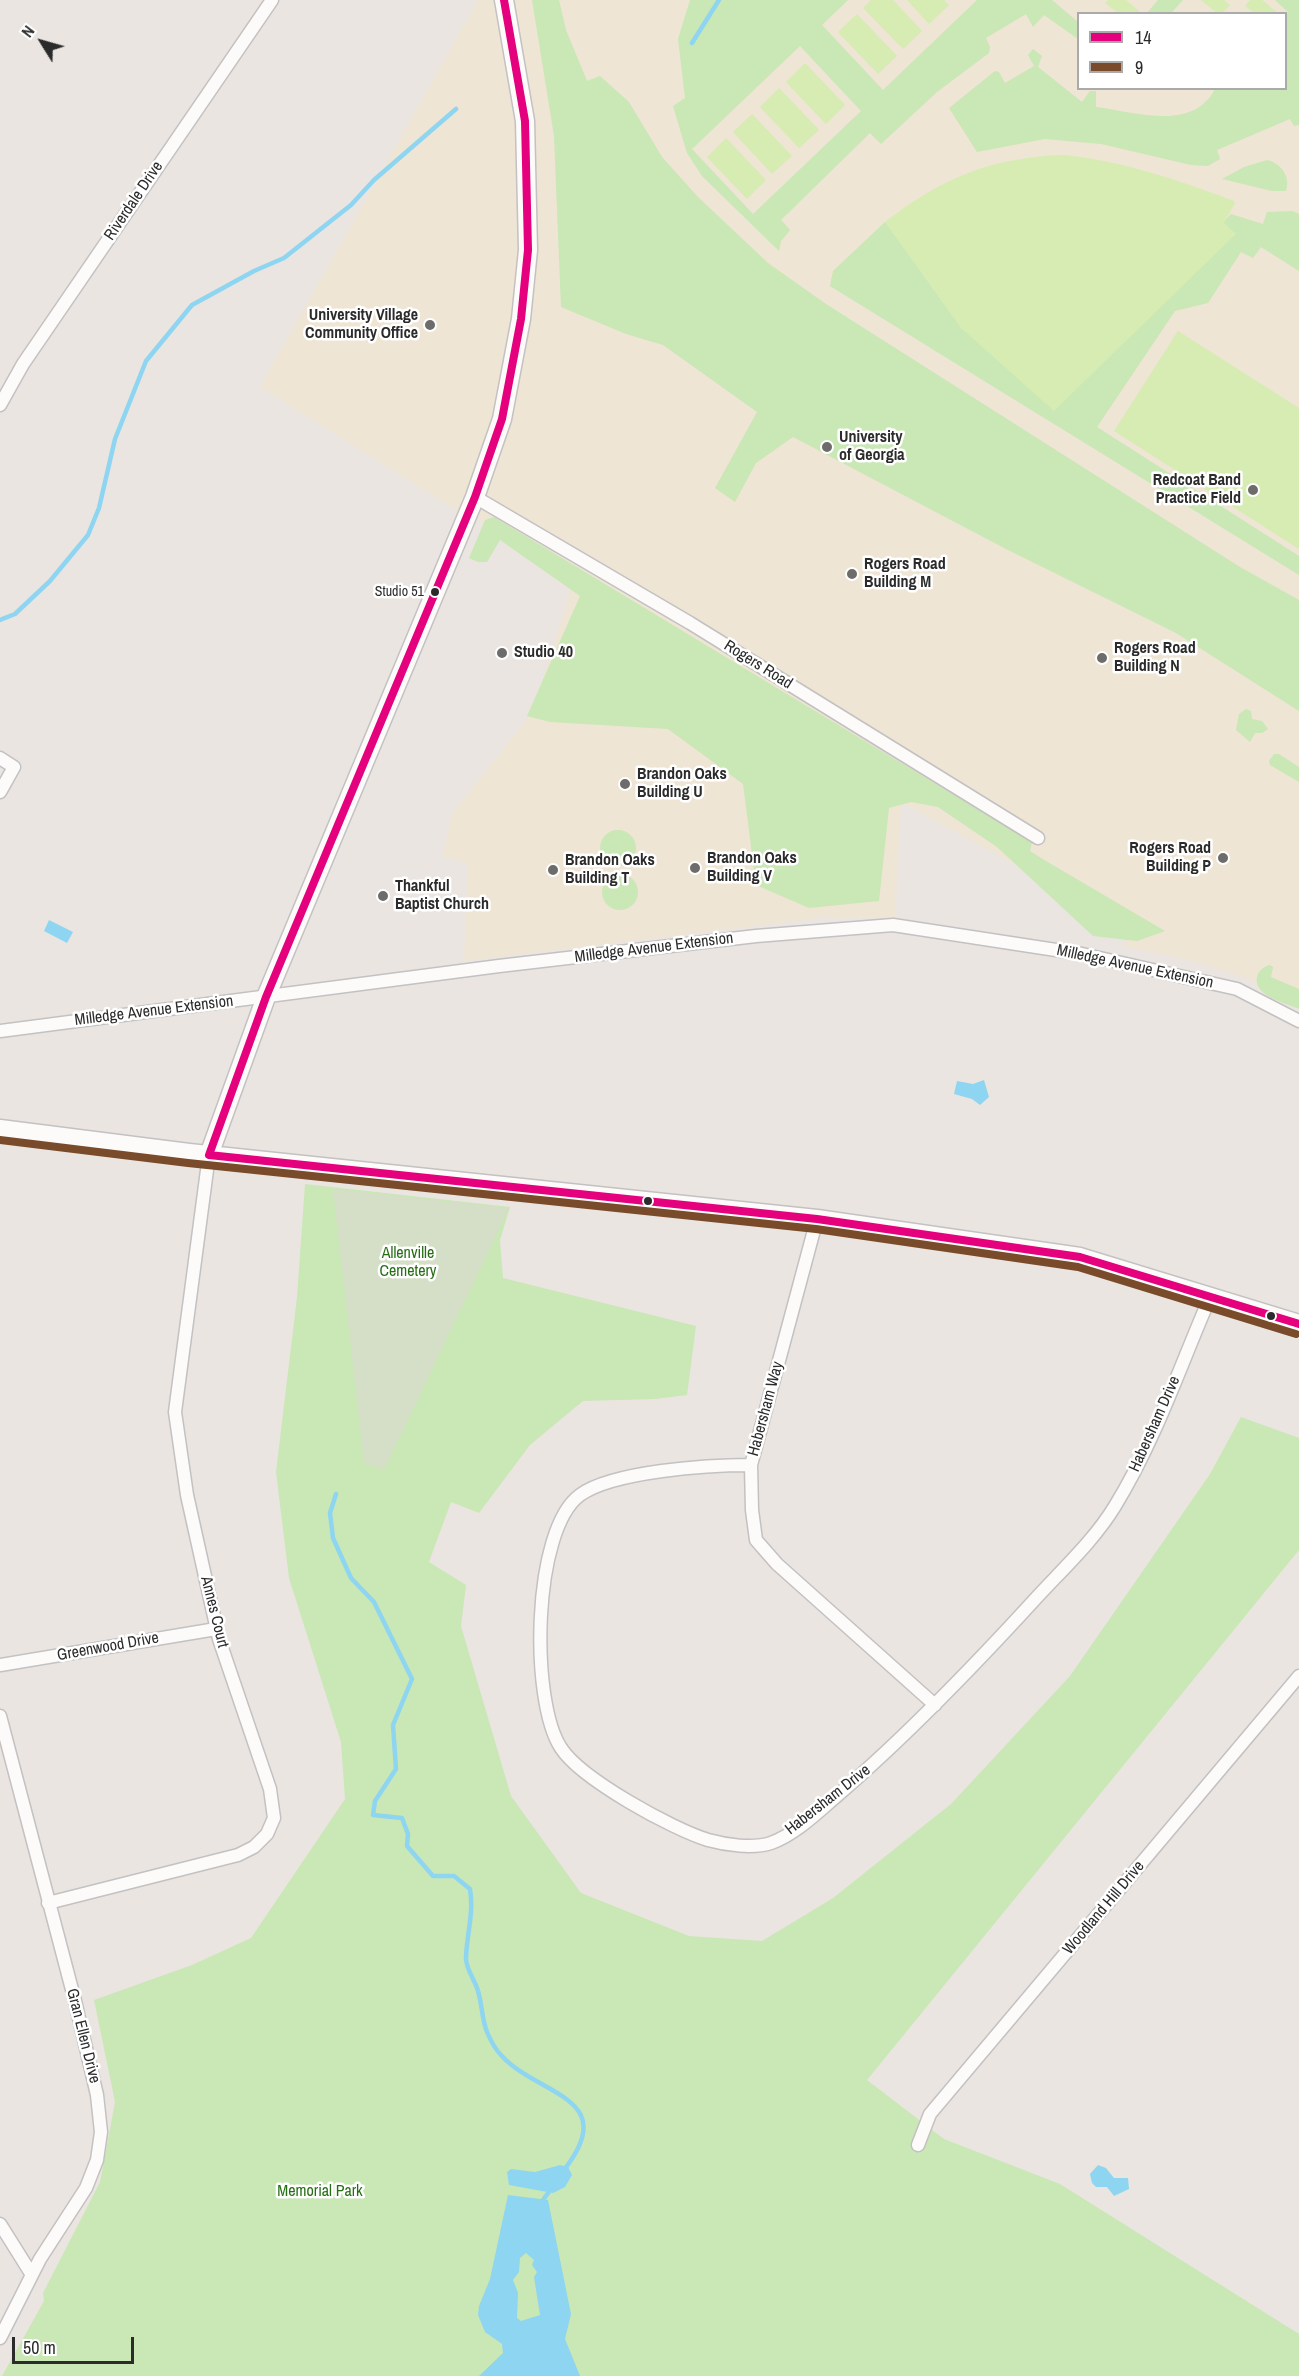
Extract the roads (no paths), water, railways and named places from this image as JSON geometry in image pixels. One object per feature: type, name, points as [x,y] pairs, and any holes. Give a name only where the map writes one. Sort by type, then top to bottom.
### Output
[{"type":"main road","points":[[208,1155],[266,997],[475,497],[502,419],[519,333],[528,250],[525,121],[504,0]]},
{"type":"main road","points":[[0,1129],[208,1155],[817,1220],[1080,1257],[1211,1295],[1299,1324]]},
{"type":"street","name":"Riverdale Drive","points":[[0,405],[23,364],[272,0]]},
{"type":"street","name":"Rogers Road","points":[[475,497],[690,623],[1038,838]]},
{"type":"street","points":[[0,758],[14,767],[0,792]]},
{"type":"street","name":"Milledge Avenue Extension","points":[[0,1031],[521,963],[756,936],[892,925],[1082,954],[1237,989],[1299,1021]]},
{"type":"street","name":"Annes Court","points":[[48,1903],[238,1855],[254,1847],[267,1834],[274,1818],[270,1789],[216,1629],[187,1495],[174,1413],[208,1155]]},
{"type":"street","name":"Habersham Way","points":[[817,1220],[751,1465],[752,1510],[756,1540],[777,1564],[935,1705]]},
{"type":"street","name":"Habersham Drive","points":[[751,1465],[695,1466],[653,1473],[593,1487],[570,1504],[553,1532],[546,1568],[540,1666],[549,1720],[565,1754],[593,1780],[708,1840],[747,1846],[771,1843],[801,1826],[869,1768],[935,1705],[1071,1559],[1113,1510],[1144,1455],[1211,1295]]},
{"type":"street","name":"Greenwood Drive","points":[[0,1665],[216,1629]]},
{"type":"street","name":"Woodland Hill Drive","points":[[918,2145],[930,2114],[1299,1676]]},
{"type":"street","name":"Gran Ellen Drive","points":[[0,1716],[95,2085],[101,2132],[97,2160],[86,2188],[32,2275],[0,2338]]},
{"type":"street","points":[[0,2224],[32,2275]]},
{"type":"water","points":[[49,920],[73,932],[67,943],[44,931]]},
{"type":"water","points":[[984,1080],[989,1097],[980,1105],[972,1099],[954,1094],[957,1081],[973,1084]]},
{"type":"water","points":[[560,2165],[568,2167],[572,2175],[565,2187],[553,2193],[509,2185],[507,2172],[511,2169],[535,2172]]},
{"type":"water","points":[[1098,2165],[1106,2168],[1114,2178],[1128,2178],[1129,2189],[1114,2196],[1107,2187],[1096,2187],[1092,2183],[1090,2174]]},
{"type":"water","points":[[508,2195],[548,2200],[571,2314],[565,2339],[580,2376],[479,2376],[503,2353],[502,2344],[485,2332],[478,2315],[479,2306],[490,2279]],"holes":[[[526,2253],[534,2260],[532,2265],[537,2272],[534,2277],[540,2315],[521,2321],[517,2318],[518,2293],[513,2280],[519,2272],[520,2258]]]},
{"type":"waterway","points":[[692,43],[719,0]]},
{"type":"waterway","points":[[0,620],[15,614],[50,581],[88,535],[99,508],[115,439],[146,361],[192,305],[254,271],[284,258],[351,205],[374,180],[456,109]]},
{"type":"waterway","points":[[336,1494],[330,1513],[333,1538],[351,1578],[374,1602],[412,1679],[393,1725],[396,1769],[375,1801],[373,1815],[402,1818],[408,1834],[407,1846],[433,1876],[454,1876],[470,1889],[471,1915],[466,1961],[478,1991],[487,2032],[499,2053],[516,2069],[568,2100],[579,2112],[584,2127],[579,2145],[564,2170]]},
{"type":"waterway","points":[[540,2204],[551,2189]]},
{"type":"place","name":"University Village Community Office","points":[[430,325]]},
{"type":"place","name":"University of Georgia","points":[[827,447]]},
{"type":"place","name":"Redcoat Band Practice Field","points":[[1253,490]]},
{"type":"place","name":"Rogers Road Building M","points":[[852,574]]},
{"type":"place","name":"Studio 51","points":[[435,592]]},
{"type":"place","name":"Studio 40","points":[[502,653]]},
{"type":"place","name":"Rogers Road Building N","points":[[1102,658]]},
{"type":"place","name":"Brandon Oaks Building U","points":[[625,784]]},
{"type":"place","name":"Rogers Road Building P","points":[[1223,858]]},
{"type":"place","name":"Brandon Oaks Building V","points":[[695,868]]},
{"type":"place","name":"Brandon Oaks Building T","points":[[553,870]]},
{"type":"place","name":"Thankful Baptist Church","points":[[383,896]]},
{"type":"park label","name":"Allenville Cemetery","points":[[408,1263]]},
{"type":"park label","name":"Memorial Park","points":[[320,2192]]}]
